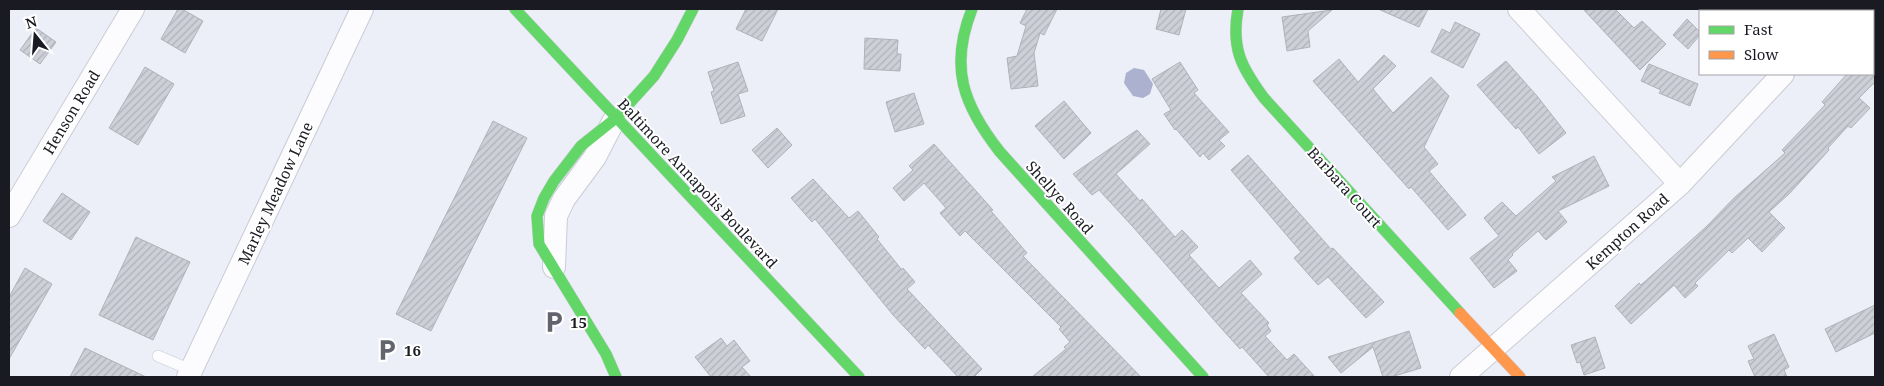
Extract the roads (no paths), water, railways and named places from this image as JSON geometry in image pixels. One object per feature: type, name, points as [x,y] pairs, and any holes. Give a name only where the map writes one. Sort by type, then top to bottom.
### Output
[{"type":"street","name":"Henson Road","points":[[9,216],[133,9]]},
{"type":"street","name":"Marley Meadow Lane","points":[[189,374],[362,9]]},
{"type":"street","name":"Baltimore Annapolis Boulevard","points":[[515,9],[859,377]]},
{"type":"street","points":[[616,377],[606,354],[554,267],[556,216],[564,199],[595,157],[616,118],[654,76],[677,40],[693,9]]},
{"type":"street","name":"Shellye Road","points":[[972,9],[962,34],[959,57],[970,107],[981,129],[1202,377]]},
{"type":"street","name":"Barbara Court","points":[[1238,9],[1234,42],[1238,58],[1247,76],[1268,102],[1492,349],[1520,377]]},
{"type":"street","points":[[1519,9],[1680,184]]},
{"type":"street","name":"Kempton Road","points":[[1461,377],[1680,184],[1782,75]]},
{"type":"lane","points":[[158,356],[189,374]]},
{"type":"water","points":[[1134,68],[1144,70],[1153,84],[1150,94],[1143,98],[1133,96],[1124,83],[1126,73]]},
{"type":"place","name":"15","points":[[554,322]]},
{"type":"place","name":"16","points":[[387,350]]}]
